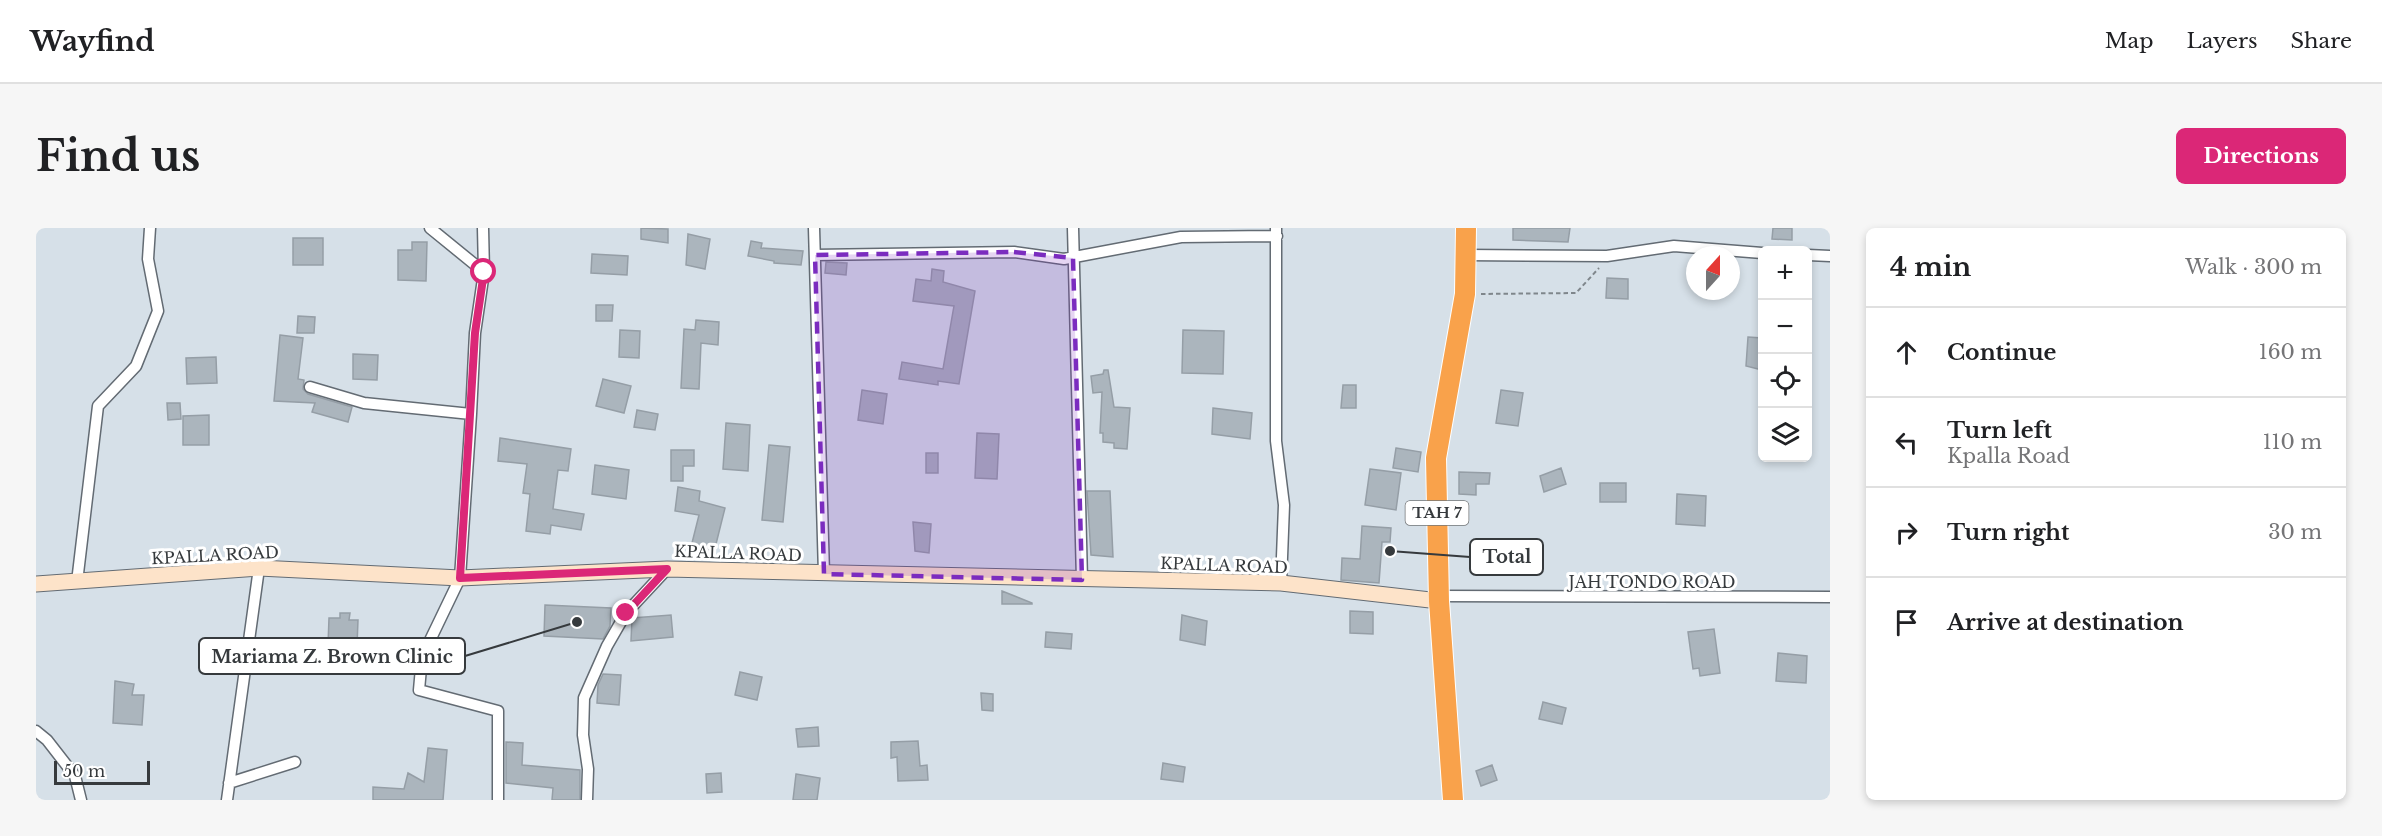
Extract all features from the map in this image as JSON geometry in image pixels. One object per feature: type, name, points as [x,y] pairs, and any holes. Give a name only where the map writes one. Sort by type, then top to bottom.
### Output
[{"type":"highway","name":"TAH 7","points":[[1453,800],[1438,599],[1436,458],[1465,294],[1466,228]]},
{"type":"street","points":[[77,582],[98,406],[136,366],[158,311],[148,259],[150,228]]},
{"type":"street","points":[[430,228],[484,272]]},
{"type":"street","points":[[483,228],[484,272],[475,333],[460,578],[422,657],[419,690],[498,711],[498,800]]},
{"type":"street","points":[[814,228],[824,574]]},
{"type":"street","points":[[1073,228],[1082,580]]},
{"type":"street","points":[[815,255],[1014,252],[1064,259],[1181,237],[1276,232],[1276,441],[1284,505],[1281,583]]},
{"type":"street","points":[[1465,255],[1607,256],[1674,246],[1758,253]]},
{"type":"street","points":[[1812,255],[1830,256]]},
{"type":"street","points":[[310,387],[364,403],[471,414]]},
{"type":"street","points":[[227,800],[259,568]]},
{"type":"street","name":"KPALLA ROAD","points":[[36,585],[259,568],[460,578],[667,569],[1281,583],[1438,599]]},
{"type":"street","points":[[587,800],[588,769],[583,735],[584,698],[607,646],[626,613],[667,569]]},
{"type":"street","name":"JAH TONDO ROAD","points":[[1438,599],[1830,597]]},
{"type":"street","points":[[36,731],[47,740],[75,776],[81,800]]},
{"type":"street","points":[[229,783],[295,762]]},
{"type":"path","points":[[1465,294],[1576,293],[1595,276],[1607,256]]},
{"type":"highlighted area","points":[[1014,252],[1073,258],[1082,580],[824,574],[815,255]]},
{"type":"building","points":[[641,228],[668,229],[668,243],[641,239]]},
{"type":"building","points":[[1513,228],[1570,228],[1568,242],[1513,240]]},
{"type":"building","points":[[1773,228],[1792,228],[1792,240],[1772,239]]},
{"type":"building","points":[[688,234],[710,239],[705,269],[686,265]]},
{"type":"building","points":[[293,238],[323,238],[323,265],[293,265]]},
{"type":"building","points":[[751,241],[762,243],[761,248],[803,251],[801,265],[774,263],[774,261],[748,256]]},
{"type":"building","points":[[412,242],[427,242],[426,281],[398,280],[398,250],[412,250]]},
{"type":"building","points":[[592,254],[628,256],[627,275],[591,273]]},
{"type":"building","points":[[826,262],[847,263],[846,275],[825,273]]},
{"type":"building","points":[[932,269],[944,271],[943,282],[975,291],[959,384],[938,381],[938,385],[899,379],[902,362],[943,369],[954,306],[913,301],[916,279],[931,281]]},
{"type":"building","points":[[1607,278],[1628,279],[1628,299],[1606,298]]},
{"type":"building","points":[[596,305],[613,305],[612,321],[596,321]]},
{"type":"building","points":[[298,316],[315,317],[314,333],[297,333]]},
{"type":"building","points":[[696,320],[719,322],[718,345],[701,343],[699,389],[681,388],[684,329],[695,330]]},
{"type":"building","points":[[620,330],[640,331],[639,358],[619,357]]},
{"type":"building","points":[[1183,330],[1224,331],[1223,374],[1182,373]]},
{"type":"building","points":[[280,335],[303,338],[298,379],[304,380],[303,389],[308,394],[352,407],[348,422],[312,412],[315,403],[274,401]]},
{"type":"building","points":[[1748,337],[1758,338],[1758,369],[1746,366]]},
{"type":"building","points":[[353,354],[378,355],[377,380],[353,379]]},
{"type":"building","points":[[216,357],[217,383],[187,384],[186,358]]},
{"type":"building","points":[[1104,370],[1108,370],[1114,407],[1130,408],[1127,449],[1114,448],[1114,443],[1103,442],[1103,433],[1100,433],[1102,392],[1093,393],[1091,376],[1103,374]]},
{"type":"building","points":[[603,379],[631,386],[624,413],[596,406]]},
{"type":"building","points":[[1343,385],[1356,385],[1356,408],[1341,408]]},
{"type":"building","points":[[862,390],[887,394],[883,424],[858,420]]},
{"type":"building","points":[[1501,390],[1523,393],[1518,426],[1496,423]]},
{"type":"building","points":[[167,403],[180,403],[181,419],[168,420]]},
{"type":"building","points":[[1213,408],[1252,413],[1250,439],[1212,434]]},
{"type":"building","points":[[637,410],[658,414],[655,430],[634,427]]},
{"type":"building","points":[[209,415],[209,445],[183,445],[183,416]]},
{"type":"building","points":[[726,423],[750,425],[748,471],[723,469]]},
{"type":"building","points":[[977,433],[999,434],[997,479],[975,478]]},
{"type":"building","points":[[500,438],[571,449],[568,471],[558,470],[553,509],[584,514],[581,530],[551,525],[550,534],[526,531],[530,494],[523,493],[527,464],[498,461]]},
{"type":"building","points":[[769,445],[790,447],[783,522],[762,520]]},
{"type":"building","points":[[1396,448],[1421,452],[1418,472],[1393,468]]},
{"type":"building","points":[[671,450],[694,450],[694,466],[683,466],[683,481],[671,481]]},
{"type":"building","points":[[926,453],[938,453],[938,473],[926,473]]},
{"type":"building","points":[[595,465],[629,470],[626,499],[592,494]]},
{"type":"building","points":[[1561,468],[1566,484],[1544,492],[1540,476]]},
{"type":"building","points":[[1370,469],[1401,473],[1396,510],[1365,505]]},
{"type":"building","points":[[1459,472],[1490,473],[1489,484],[1476,484],[1476,495],[1459,494]]},
{"type":"building","points":[[1600,483],[1626,483],[1626,502],[1600,502]]},
{"type":"building","points":[[678,487],[700,491],[699,501],[725,508],[713,556],[690,551],[699,515],[675,511]]},
{"type":"building","points":[[1087,491],[1110,491],[1113,557],[1091,555]]},
{"type":"building","points":[[1677,494],[1706,496],[1705,526],[1676,524]]},
{"type":"building","points":[[913,522],[931,524],[929,553],[915,551]]},
{"type":"building","points":[[1362,526],[1391,528],[1390,542],[1382,542],[1379,583],[1341,580],[1342,558],[1360,559]]},
{"type":"building","points":[[1002,591],[1032,603],[1032,604],[1002,604]]},
{"type":"building","points":[[545,605],[611,608],[610,626],[603,639],[544,636]]},
{"type":"building","points":[[1350,611],[1373,612],[1373,634],[1350,633]]},
{"type":"building","points":[[340,613],[350,613],[349,620],[358,620],[357,646],[328,645],[329,618],[340,618]]},
{"type":"building","points":[[671,615],[673,637],[631,641],[632,618]]},
{"type":"building","points":[[1182,615],[1207,621],[1205,645],[1180,640]]},
{"type":"building","points":[[1714,629],[1720,673],[1700,676],[1699,668],[1693,669],[1688,632]]},
{"type":"building","points":[[1046,632],[1072,634],[1071,649],[1045,647]]},
{"type":"building","points":[[1778,653],[1807,656],[1806,683],[1776,681]]},
{"type":"building","points":[[740,672],[762,677],[757,700],[735,695]]},
{"type":"building","points":[[603,674],[621,675],[619,705],[597,703],[598,685]]},
{"type":"building","points":[[115,681],[134,684],[132,695],[144,695],[142,725],[113,723]]},
{"type":"building","points":[[981,693],[993,694],[993,711],[982,710]]},
{"type":"building","points":[[1543,702],[1566,708],[1562,724],[1539,719]]},
{"type":"building","points":[[818,727],[819,746],[798,747],[796,729]]},
{"type":"building","points":[[918,741],[920,766],[927,765],[928,780],[898,781],[897,757],[891,758],[891,742]]},
{"type":"building","points":[[506,742],[523,743],[522,765],[580,770],[580,800],[552,800],[553,788],[506,783]]},
{"type":"building","points":[[428,748],[447,750],[443,800],[373,800],[373,787],[404,789],[408,773],[424,782]]},
{"type":"building","points":[[1163,763],[1185,767],[1183,782],[1161,779]]},
{"type":"building","points":[[1492,765],[1497,780],[1481,786],[1476,771]]},
{"type":"building","points":[[721,773],[722,792],[707,793],[706,774]]},
{"type":"building","points":[[796,774],[820,778],[817,800],[793,800]]},
{"type":"place","name":"Total","points":[[1390,551]]},
{"type":"place","name":"Mariama Z. Brown Clinic","points":[[577,622]]},
{"type":"route","points":[[484,272],[475,333],[460,578],[667,569],[626,613]]}]
